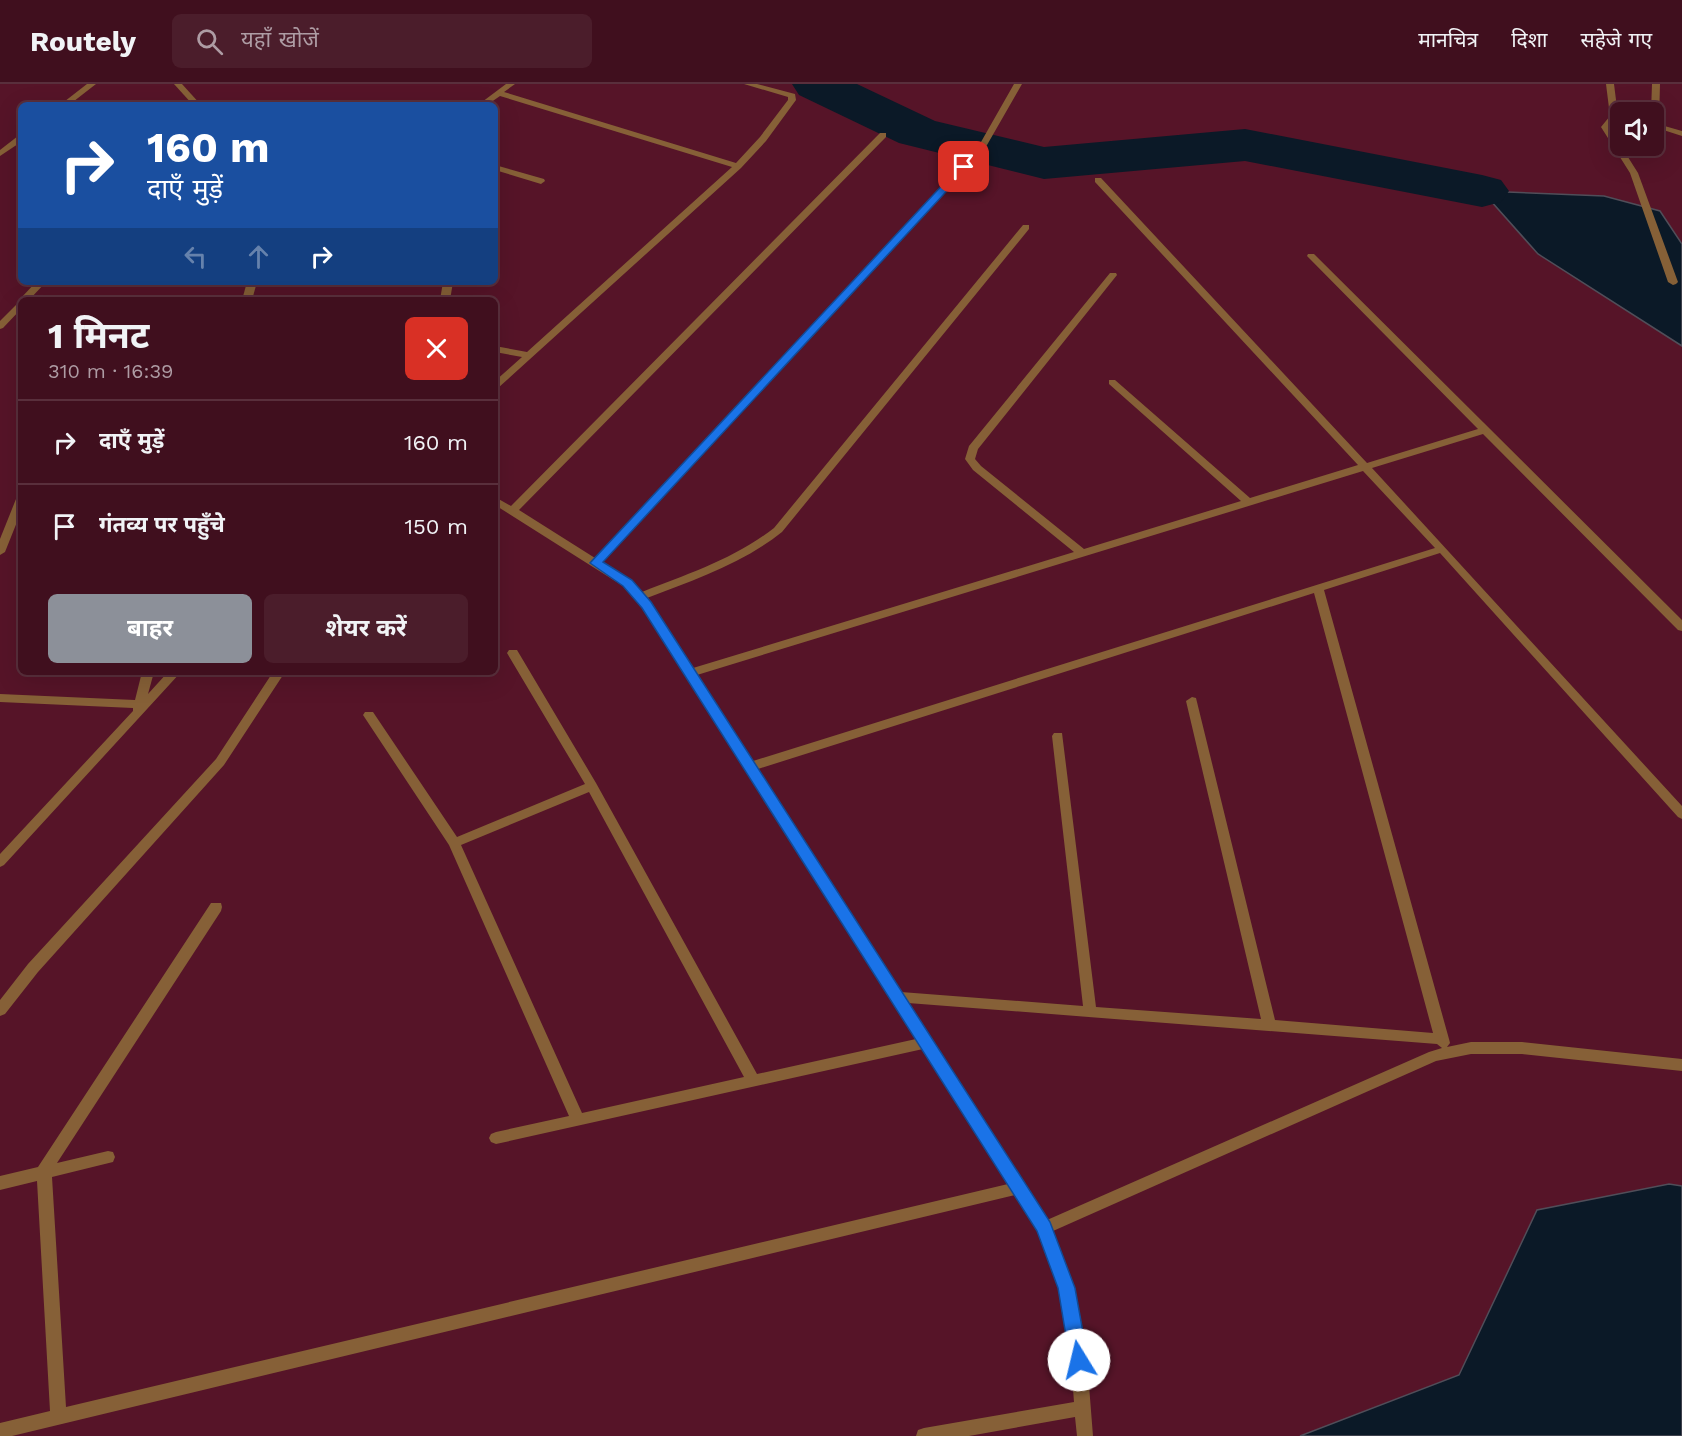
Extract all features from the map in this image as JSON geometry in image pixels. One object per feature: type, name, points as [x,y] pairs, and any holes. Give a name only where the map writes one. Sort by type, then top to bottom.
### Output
[{"type":"street","points":[[68,102],[92,84]]},
{"type":"street","points":[[178,84],[194,102]]},
{"type":"street","points":[[486,102],[511,84]]},
{"type":"street","points":[[498,383],[738,166],[764,139],[792,100],[792,96],[748,84]]},
{"type":"street","points":[[596,563],[980,150],[1018,84]]},
{"type":"street","points":[[1610,84],[1614,116],[1605,127],[1634,173],[1673,282]]},
{"type":"street","points":[[1656,84],[1655,121],[1658,127],[1682,134]]},
{"type":"street","points":[[498,93],[738,166]]},
{"type":"street","points":[[512,511],[883,135]]},
{"type":"street","points":[[0,154],[18,140]]},
{"type":"street","points":[[498,167],[541,181]]},
{"type":"street","points":[[1098,180],[1442,549],[1682,814]]},
{"type":"street","points":[[640,597],[742,556],[778,530],[1026,227]]},
{"type":"street","points":[[1311,256],[1682,627]]},
{"type":"street","points":[[1083,553],[977,468],[970,459],[973,448],[1113,275]]},
{"type":"street","points":[[27,297],[38,285]]},
{"type":"street","points":[[0,327],[18,307]]},
{"type":"street","points":[[498,350],[529,355]]},
{"type":"street","points":[[1112,382],[1249,503]]},
{"type":"street","points":[[689,673],[1485,430]]},
{"type":"street","points":[[498,502],[627,583],[640,597],[1044,1228],[1067,1288],[1079,1360],[1085,1436]]},
{"type":"street","points":[[0,552],[4,530],[18,504]]},
{"type":"street","points":[[749,767],[1442,549]]},
{"type":"street","points":[[1318,587],[1446,1053]]},
{"type":"street","points":[[513,653],[592,786],[753,1081]]},
{"type":"street","points":[[136,716],[147,675]]},
{"type":"street","points":[[0,862],[173,675]]},
{"type":"street","points":[[0,1010],[33,968],[220,762],[277,675]]},
{"type":"street","points":[[0,698],[140,704]]},
{"type":"street","points":[[1192,701],[1269,1025]]},
{"type":"street","points":[[369,715],[454,843],[578,1120]]},
{"type":"street","points":[[1058,736],[1090,1011]]},
{"type":"street","points":[[454,843],[592,786]]},
{"type":"street","points":[[58,1416],[44,1171],[216,907]]},
{"type":"street","points":[[896,997],[1442,1038]]},
{"type":"street","points":[[496,1138],[925,1043]]},
{"type":"street","points":[[1044,1228],[1434,1056],[1471,1048],[1522,1048],[1682,1065]]},
{"type":"street","points":[[0,1183],[108,1157]]},
{"type":"street","points":[[0,1431],[1018,1188]]},
{"type":"street","points":[[924,1436],[1083,1408]]},
{"type":"water","points":[[1482,191],[1604,196],[1660,211],[1682,244],[1682,346],[1538,254]]},
{"type":"water","points":[[1669,1184],[1682,1186],[1682,1436],[1300,1436],[1459,1375],[1537,1210]]},
{"type":"waterway","points":[[817,84],[917,132],[1044,163],[1245,145],[1482,191]]},
{"type":"route","points":[[964,167],[596,563],[627,583],[647,605],[1044,1228],[1067,1288],[1079,1360]]}]
